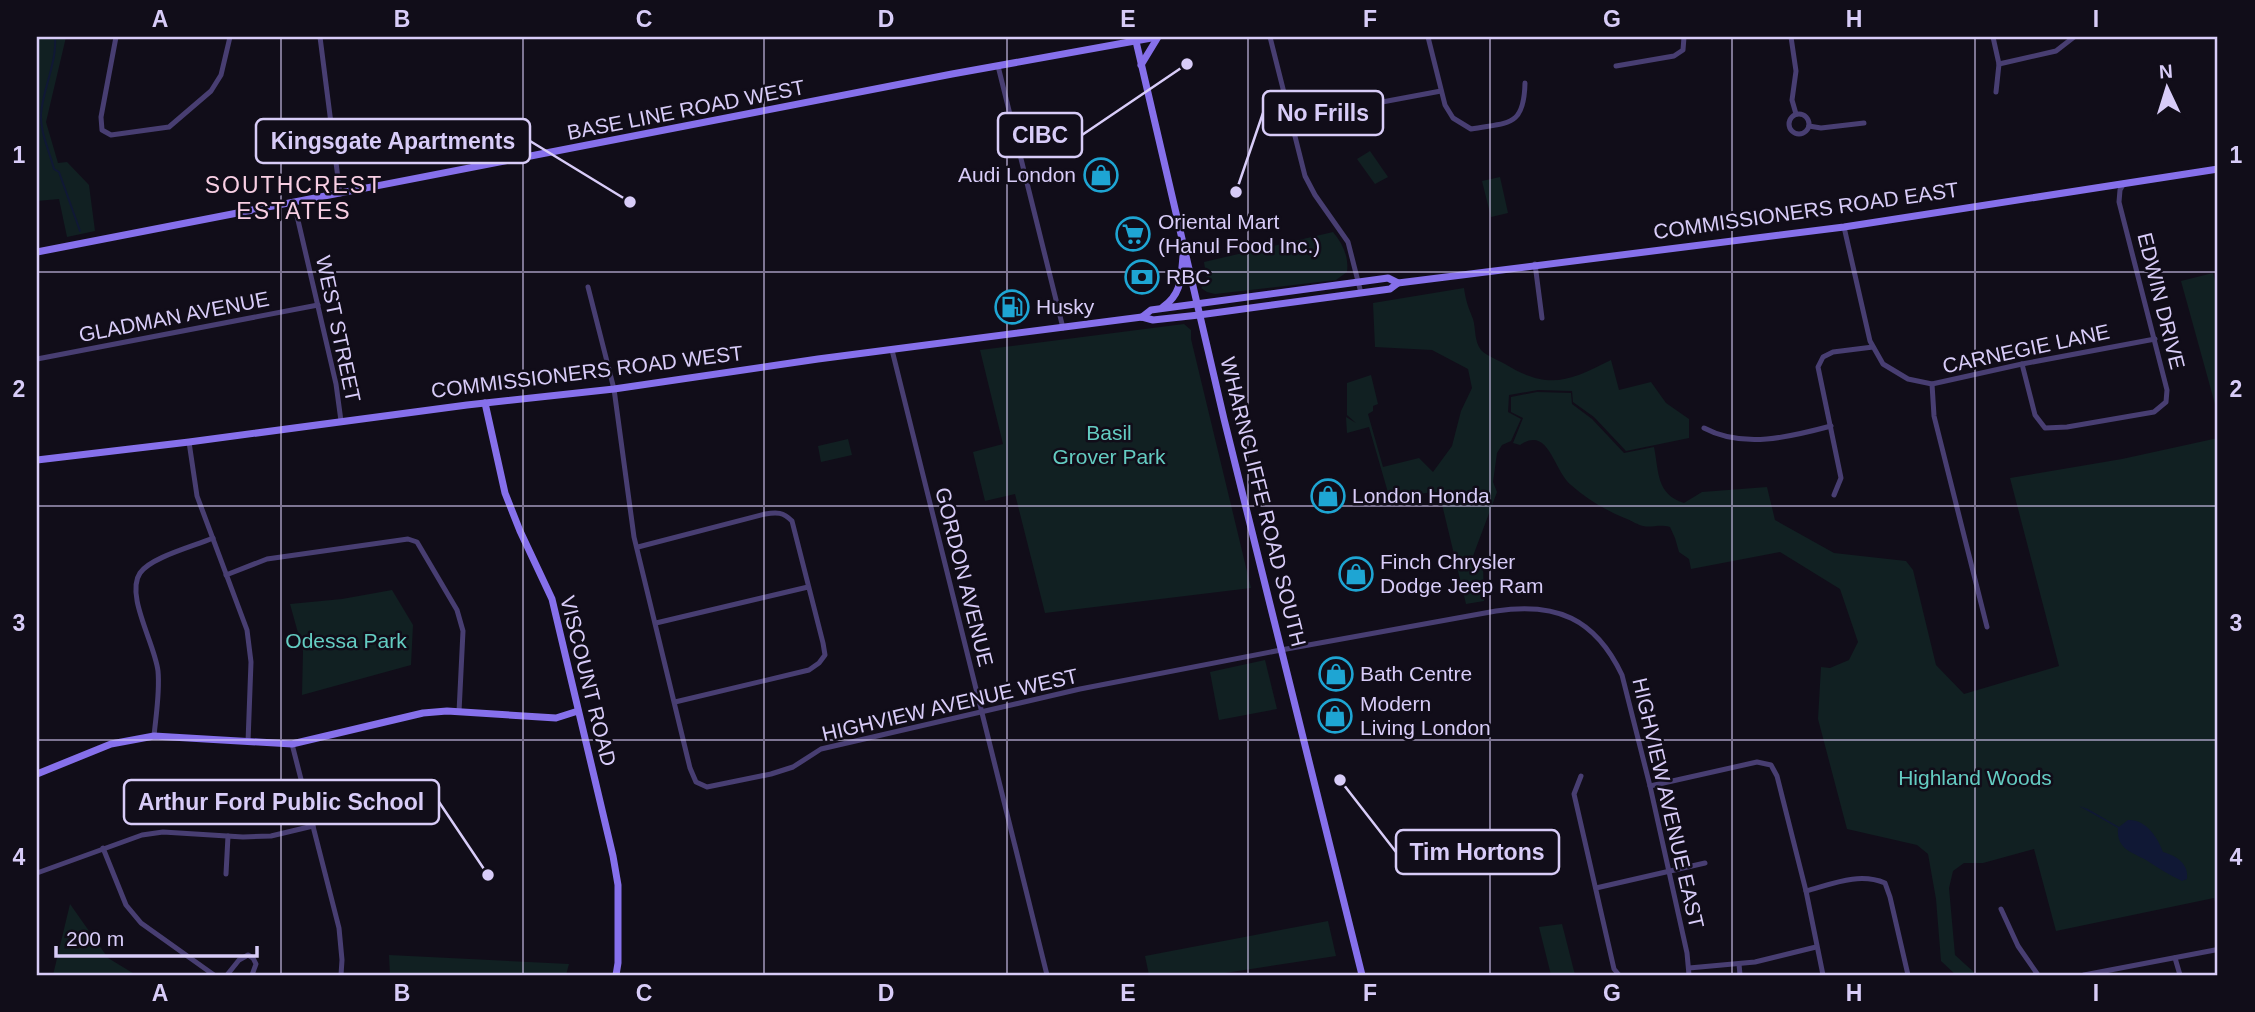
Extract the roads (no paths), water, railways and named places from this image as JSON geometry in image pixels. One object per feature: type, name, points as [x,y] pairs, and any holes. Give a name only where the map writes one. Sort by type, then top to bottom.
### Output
[{"type":"main road","name":"BASE LINE ROAD WEST","points":[[37,252],[1135,39],[1158,37]]},
{"type":"main road","points":[[1141,66],[1158,37]]},
{"type":"main road","name":"WHARNCLIFFE ROAD SOUTH","points":[[1135,39],[1196,303],[1362,975]]},
{"type":"main road","name":"COMMISSIONERS ROAD EAST","points":[[1199,315],[1390,289],[1398,283],[1535,264],[1844,227],[2218,169]]},
{"type":"main road","points":[[1162,308],[1174,298],[1180,286],[1183,248]]},
{"type":"main road","name":"COMMISSIONERS ROAD EAST","points":[[1196,303],[1388,278],[1398,283]]},
{"type":"main road","name":"COMMISSIONERS ROAD WEST","points":[[1142,317],[1151,310],[1196,303]]},
{"type":"main road","name":"COMMISSIONERS ROAD WEST","points":[[37,460],[614,388],[1142,317],[1153,320],[1199,315]]},
{"type":"main road","name":"VISCOUNT ROAD","points":[[485,403],[505,493],[552,598],[578,710],[618,885],[616,975]]},
{"type":"main road","points":[[37,774],[111,744],[154,736],[292,744],[424,713],[459,712],[556,718],[578,710]]},
{"type":"street","points":[[116,37],[101,117],[102,130],[111,135],[169,127],[211,91],[221,75],[230,37]]},
{"type":"street","points":[[320,37],[340,194]]},
{"type":"street","points":[[1270,37],[1305,176],[1348,242],[1361,293]]},
{"type":"street","points":[[1428,37],[1445,105],[1453,118],[1471,129],[1513,122],[1525,101],[1525,83]]},
{"type":"street","points":[[1616,66],[1674,56],[1683,50],[1684,37]]},
{"type":"street","points":[[1791,37],[1796,71],[1793,100],[1796,114]]},
{"type":"street","points":[[1993,37],[1999,64],[1996,92]]},
{"type":"street","points":[[1999,64],[2056,51],[2074,37]]},
{"type":"street","points":[[998,66],[1063,328]]},
{"type":"street","points":[[1350,108],[1441,91]]},
{"type":"street","points":[[1796,114],[1789,121],[1792,131],[1802,133],[1809,126]]},
{"type":"street","points":[[1796,114],[1806,116],[1809,126]]},
{"type":"street","points":[[1809,126],[1821,128],[1864,123]]},
{"type":"street","name":"EDWIN DRIVE","points":[[2022,364],[2035,415],[2045,428],[2067,427],[2154,412],[2166,402],[2167,390],[2119,202],[2124,183]]},
{"type":"street","name":"WEST STREET","points":[[294,203],[337,384],[341,421]]},
{"type":"street","name":"CARNEGIE LANE","points":[[1844,227],[1870,341],[1883,364],[1908,379],[1932,384],[2022,364],[2155,340]]},
{"type":"street","points":[[1535,264],[1542,317]]},
{"type":"street","name":"HIGHVIEW AVENUE WEST","points":[[588,287],[614,388],[634,537],[690,768],[696,782],[708,787],[793,767],[821,749],[981,711],[1281,650]]},
{"type":"street","name":"GLADMAN AVENUE","points":[[37,359],[318,305]]},
{"type":"street","points":[[1834,495],[1841,478],[1818,367],[1823,357],[1833,352],[1874,347]]},
{"type":"street","name":"GORDON AVENUE","points":[[892,350],[1046,975]]},
{"type":"street","points":[[1932,384],[1934,416],[1987,627]]},
{"type":"street","points":[[1704,428],[1722,438],[1753,439],[1798,435],[1831,426]]},
{"type":"street","points":[[189,442],[197,496],[247,630],[251,662],[247,742]]},
{"type":"street","points":[[638,547],[765,514],[785,514],[792,521],[823,643],[825,655],[809,670],[675,702]]},
{"type":"street","points":[[154,736],[158,673],[135,585],[140,572],[150,563],[213,538]]},
{"type":"street","points":[[226,575],[267,559],[408,539],[417,542],[457,610],[463,631],[459,712]]},
{"type":"street","points":[[656,623],[808,587]]},
{"type":"street","name":"HIGHVIEW AVENUE EAST","points":[[1281,650],[1521,607],[1543,608],[1583,624],[1594,633],[1615,660],[1628,693],[1689,972]]},
{"type":"street","points":[[292,744],[339,928],[341,975]]},
{"type":"street","points":[[1650,786],[1757,762],[1771,765],[1777,776],[1806,891],[1823,975]]},
{"type":"street","points":[[1581,776],[1574,794],[1614,969],[1619,975]]},
{"type":"street","points":[[37,873],[59,867],[134,836],[163,832],[271,836],[313,826]]},
{"type":"street","points":[[226,874],[228,836]]},
{"type":"street","points":[[103,848],[126,905],[141,923],[214,975]]},
{"type":"street","points":[[1595,888],[1705,863]]},
{"type":"street","points":[[1806,891],[1858,878],[1872,877],[1885,883],[1908,975]]},
{"type":"street","points":[[2001,909],[2018,946],[2038,975]]},
{"type":"street","points":[[1689,972],[1755,962],[1816,947]]},
{"type":"street","points":[[2084,975],[2215,950]]},
{"type":"street","points":[[227,975],[239,960],[248,955],[256,964],[251,975]]},
{"type":"street","points":[[2175,958],[2180,975]]},
{"type":"street","points":[[1739,964],[1740,975]]},
{"type":"water","points":[[2079,806],[2119,827],[2128,820],[2146,826],[2163,852],[2177,858],[2184,865],[2187,879],[2182,881],[2130,852],[2120,841],[2118,828]]},
{"type":"waterway","points":[[55,37],[54,56],[42,104],[41,121],[54,169],[59,172],[80,231]]},
{"type":"place","name":"CIBC","points":[[1187,64]]},
{"type":"place","name":"Audi London","points":[[1101,175]]},
{"type":"place","name":"No Frills","points":[[1236,192]]},
{"type":"place","name":"Kingsgate Apartments","points":[[630,202]]},
{"type":"place","name":"Oriental Mart (Hanul Food Inc.)","points":[[1133,234]]},
{"type":"place","name":"RBC","points":[[1142,277]]},
{"type":"place","name":"Husky","points":[[1012,307]]},
{"type":"place","name":"London Honda","points":[[1328,496]]},
{"type":"place","name":"Finch Chrysler Dodge Jeep Ram","points":[[1356,574]]},
{"type":"place","name":"Bath Centre","points":[[1336,674]]},
{"type":"place","name":"Modern Living London","points":[[1335,716]]},
{"type":"place","name":"Tim Hortons","points":[[1340,780]]},
{"type":"place","name":"Arthur Ford Public School","points":[[488,875]]},
{"type":"district","name":"SOUTHCREST ESTATES","points":[[294,198]]},
{"type":"park label","name":"Basil Grover Park","points":[[1109,445]]},
{"type":"park label","name":"Odessa Park","points":[[346,641]]},
{"type":"park label","name":"Highland Woods","points":[[1975,778]]}]
